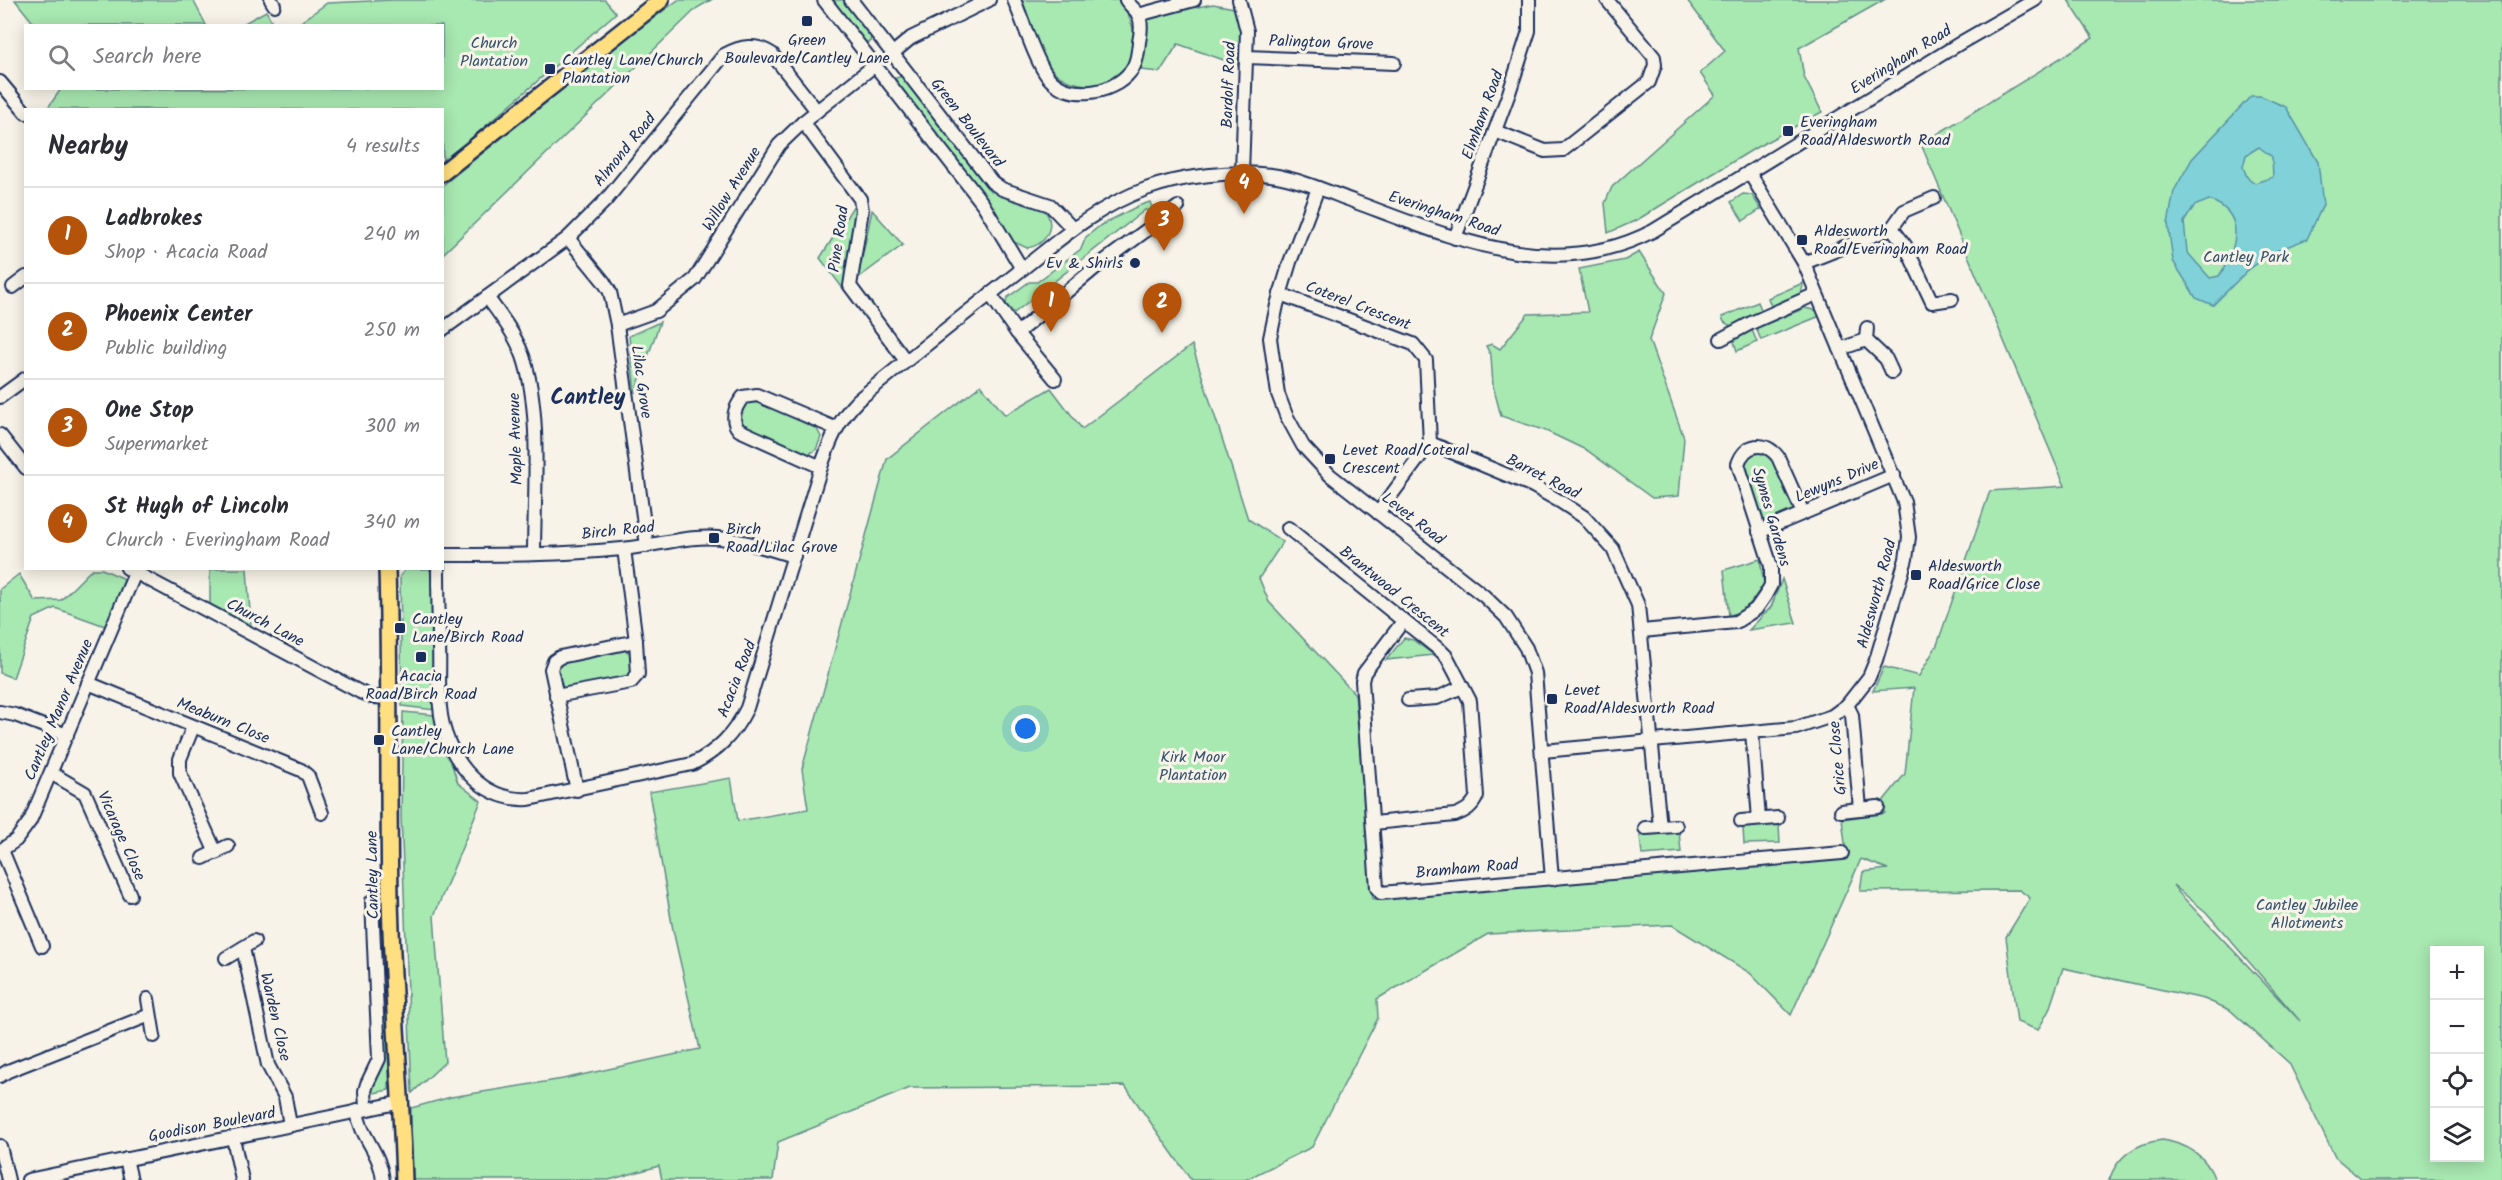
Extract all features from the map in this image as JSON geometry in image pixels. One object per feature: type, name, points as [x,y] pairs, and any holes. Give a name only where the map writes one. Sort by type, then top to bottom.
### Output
[{"type":"main road","points":[[444,171],[661,0]]},
{"type":"main road","name":"Cantley Lane","points":[[387,570],[390,698],[390,899],[402,1102],[404,1180]]},
{"type":"street","points":[[824,0],[983,204],[1022,269]]},
{"type":"street","name":"Green Boulevard","points":[[851,0],[992,182],[1002,189],[1050,205],[1072,229]]},
{"type":"street","points":[[892,53],[911,38],[989,0]]},
{"type":"street","points":[[1014,0],[1047,76],[1063,89],[1074,92],[1096,91],[1117,84],[1130,73],[1136,63],[1140,40],[1138,15],[1126,0]]},
{"type":"street","points":[[1138,15],[1194,0]]},
{"type":"street","name":"Bardolf Road","points":[[1239,0],[1247,32],[1242,173]]},
{"type":"street","name":"Elmham Road","points":[[1455,238],[1529,31],[1529,0]]},
{"type":"street","points":[[1495,131],[1545,151],[1563,150],[1649,82],[1655,65],[1654,57],[1606,0]]},
{"type":"street","name":"Everingham Road","points":[[1022,269],[1072,229],[1118,200],[1146,188],[1171,182],[1242,173],[1272,176],[1318,188],[1455,238],[1506,251],[1538,255],[1564,254],[1617,246],[1653,231],[1962,42],[2035,0]]},
{"type":"street","points":[[866,52],[882,39]]},
{"type":"street","name":"Almond Road","points":[[444,329],[568,238],[606,200],[724,55],[736,48],[764,48],[772,54],[817,111]]},
{"type":"street","name":"Palington Grove","points":[[1246,57],[1394,63]]},
{"type":"street","name":"Willow Avenue","points":[[617,325],[656,311],[695,279],[779,144],[875,65]]},
{"type":"street","points":[[885,78],[902,65]]},
{"type":"street","points":[[0,82],[24,111]]},
{"type":"street","name":"Pine Road","points":[[803,122],[860,199],[862,210],[850,286],[906,361]]},
{"type":"street","name":"Aldesworth Road","points":[[1543,752],[1796,728],[1819,722],[1847,705],[1869,677],[1876,660],[1906,559],[1908,520],[1904,502],[1804,263],[1749,172]]},
{"type":"street","name":"Levet Road","points":[[1318,188],[1280,294],[1270,338],[1278,394],[1286,415],[1303,446],[1316,462],[1484,596],[1516,630],[1526,648],[1535,673],[1552,879]]},
{"type":"street","points":[[1804,263],[1892,228],[1904,211],[1934,198]]},
{"type":"street","points":[[1017,333],[1095,268],[1178,207]]},
{"type":"street","points":[[1892,228],[1905,245],[1932,302],[1952,299]]},
{"type":"street","name":"Lilac Grove","points":[[568,238],[604,282],[609,292],[617,325],[646,546]]},
{"type":"street","name":"Acacia Road","points":[[438,570],[440,708],[448,742],[459,763],[473,779],[502,798],[529,800],[692,764],[709,756],[737,728],[747,708],[821,466],[835,428],[858,400],[1022,269]]},
{"type":"street","points":[[13,287],[24,279]]},
{"type":"street","points":[[990,294],[1017,333],[1055,379]]},
{"type":"street","name":"Coterel Crescent","points":[[1280,294],[1413,344],[1419,350],[1427,366],[1430,443]]},
{"type":"street","points":[[1721,339],[1751,322],[1816,294]]},
{"type":"street","name":"Maple Avenue","points":[[487,297],[517,342],[529,377],[534,419],[534,554]]},
{"type":"street","points":[[1840,349],[1866,334],[1886,359],[1892,372]]},
{"type":"street","points":[[0,397],[24,379]]},
{"type":"street","points":[[821,466],[739,430],[734,423],[736,409],[743,398],[757,395],[835,428]]},
{"type":"street","points":[[0,435],[24,465]]},
{"type":"street","points":[[1378,513],[1430,443]]},
{"type":"street","name":"Barret Road","points":[[1430,443],[1533,486],[1584,517],[1607,542],[1620,561],[1638,605],[1660,827]]},
{"type":"street","name":"Symes Gardens","points":[[1642,632],[1736,622],[1756,609],[1770,585],[1771,566],[1738,464],[1741,454],[1755,446],[1773,451],[1778,457],[1803,513]]},
{"type":"street","name":"Lewyns Drive","points":[[1759,532],[1894,475]]},
{"type":"street","name":"Brantwood Crescent","points":[[1288,528],[1442,651],[1470,701],[1477,796],[1473,804],[1466,811],[1455,815],[1374,823]]},
{"type":"street","name":"Birch Road","points":[[444,555],[534,554],[624,549],[696,538],[727,539],[794,556]]},
{"type":"street","points":[[556,696],[635,679],[639,668],[624,549]]},
{"type":"street","name":"Church Lane","points":[[131,571],[360,692],[372,697],[390,698]]},
{"type":"street","name":"Cantley Manor Avenue","points":[[1,850],[25,830],[67,735],[131,571]]},
{"type":"street","name":"Bramham Road","points":[[1404,620],[1364,673],[1362,681],[1377,888],[1381,893],[1842,853]]},
{"type":"street","points":[[577,790],[551,669],[560,657],[636,641]]},
{"type":"street","name":"Meaburn Close","points":[[88,683],[301,770],[308,776],[322,813]]},
{"type":"street","points":[[1408,700],[1437,698],[1462,687]]},
{"type":"street","name":"Grice Close","points":[[1847,705],[1852,715],[1860,809]]},
{"type":"street","points":[[0,712],[15,715],[67,735]]},
{"type":"street","points":[[193,727],[180,759],[180,773],[216,853]]},
{"type":"street","points":[[1752,732],[1759,819]]},
{"type":"street","name":"Vicarage Close","points":[[51,773],[85,793],[130,895]]},
{"type":"street","name":"Grice Close","points":[[1841,811],[1878,807]]},
{"type":"street","points":[[1741,821],[1778,818]]},
{"type":"street","points":[[1644,828],[1676,826]]},
{"type":"street","points":[[203,858],[228,846]]},
{"type":"street","points":[[1,850],[42,946]]},
{"type":"street","name":"Cantley Lane","points":[[372,901],[379,1059],[367,1084],[361,1109],[362,1132],[381,1164],[383,1180]]},
{"type":"street","points":[[226,958],[254,941]]},
{"type":"street","name":"Warden Close","points":[[243,948],[268,1065],[285,1097],[290,1125]]},
{"type":"street","points":[[148,999],[154,1036]]},
{"type":"street","points":[[0,1076],[150,1015]]},
{"type":"street","name":"Goodison Boulevard","points":[[28,1180],[402,1102]]},
{"type":"street","points":[[233,1138],[242,1180]]},
{"type":"street","points":[[0,1146],[8,1180]]},
{"type":"street","points":[[126,1159],[131,1180]]},
{"type":"green space","points":[[15,0],[193,0],[205,24],[34,24]]},
{"type":"green space","name":"Church Plantation","points":[[393,0],[605,0],[616,13],[444,162],[444,108],[48,108],[60,90],[444,90],[444,24],[298,24],[327,3]]},
{"type":"green space","points":[[678,0],[711,0],[697,8],[444,253],[444,184],[608,52]]},
{"type":"green space","points":[[831,0],[844,0],[871,36],[870,42],[864,42]]},
{"type":"green space","points":[[1022,0],[1118,0],[1129,17],[1135,38],[1133,58],[1129,67],[1115,80],[1095,85],[1075,83],[1057,74],[1042,52]]},
{"type":"green space","points":[[1687,0],[1884,0],[1799,48],[1804,77],[1822,112],[1757,147],[1637,220],[1608,233],[1605,203],[1612,187],[1715,95],[1700,73],[1725,51]]},
{"type":"green space","points":[[2068,0],[2502,0],[2502,1180],[2362,1180],[2335,1157],[2289,1063],[2230,1010],[2204,999],[2063,968],[2049,1010],[2038,1030],[2017,1022],[2006,937],[2030,898],[2019,890],[1860,891],[1863,872],[1888,869],[1861,859],[1791,1015],[1750,973],[1672,925],[1488,934],[1377,999],[1378,1018],[1312,1147],[1245,1180],[1191,1180],[1125,1086],[910,1088],[778,1142],[773,1180],[662,1180],[659,1166],[609,1180],[410,1180],[411,1108],[451,1097],[563,1079],[700,1049],[673,930],[649,792],[731,778],[738,821],[808,809],[802,769],[887,459],[981,385],[1005,415],[1051,388],[1082,429],[1192,345],[1248,519],[1283,542],[1259,578],[1269,602],[1355,694],[1373,899],[1847,859],[1842,819],[1885,813],[1884,800],[1905,774],[1914,688],[1873,691],[1884,667],[1919,676],[1937,645],[1990,491],[2065,486],[1921,144],[2093,38]],"holes":[[[2173,885],[2206,912],[2300,1021]]]},
{"type":"green space","points":[[1213,4],[1234,8],[1241,30],[1238,65],[1178,44],[1160,72],[1141,70],[1147,37],[1144,17]]},
{"type":"green space","points":[[266,11],[273,24],[243,24]]},
{"type":"green space","points":[[902,76],[994,191],[1044,209],[1050,222],[1048,234],[1040,243],[1027,248],[1010,240],[979,188],[896,81],[896,78]]},
{"type":"green space","points":[[1743,194],[1752,195],[1761,209],[1743,221],[1731,202]]},
{"type":"green space","points":[[856,202],[859,210],[844,290],[820,258]]},
{"type":"green space","points":[[1150,202],[1154,212],[1145,210],[1014,313],[1006,304],[1007,298],[1029,282],[1037,282],[1081,249],[1086,237],[1101,225]]},
{"type":"green space","points":[[872,210],[903,245],[858,278]]},
{"type":"green space","points":[[1639,252],[1666,293],[1649,340],[1684,438],[1679,496],[1652,498],[1588,451],[1546,431],[1501,416],[1493,386],[1491,356],[1486,346],[1492,344],[1500,349],[1528,314],[1588,312],[1579,269],[1625,260]]},
{"type":"green space","points":[[1803,283],[1797,297],[1772,309],[1768,298]]},
{"type":"green space","points":[[1758,302],[1763,314],[1732,327],[1724,322],[1722,317]]},
{"type":"green space","points":[[1805,308],[1818,311],[1820,316],[1761,340],[1756,328]]},
{"type":"green space","points":[[660,322],[635,393],[629,336]]},
{"type":"green space","points":[[1752,330],[1757,342],[1737,351],[1734,342],[1741,334]]},
{"type":"green space","points":[[756,399],[817,429],[821,437],[816,450],[807,455],[744,427],[740,418],[744,404]]},
{"type":"green space","points":[[1747,449],[1773,451],[1803,513],[1759,532],[1741,454]]},
{"type":"green space","points":[[1760,559],[1764,584],[1747,608],[1729,616],[1724,570]]},
{"type":"green space","points":[[91,570],[104,570],[125,579],[105,626],[55,608],[34,618],[13,678],[0,673],[0,589],[19,574],[35,601],[61,600]]},
{"type":"green space","points":[[210,570],[247,570],[251,627],[210,605]]},
{"type":"green space","points":[[405,570],[430,570],[433,574],[435,710],[402,706],[400,576]]},
{"type":"green space","points":[[1782,579],[1796,623],[1749,630],[1771,607]]},
{"type":"green space","points":[[1404,638],[1413,640],[1434,655],[1386,660]]},
{"type":"green space","points":[[622,649],[632,654],[634,669],[628,677],[567,690],[560,685],[557,670],[563,662]]},
{"type":"green space","points":[[403,712],[435,715],[458,783],[481,801],[434,916],[445,1062],[412,1093],[401,816]]},
{"type":"green space","points":[[1779,824],[1780,843],[1744,844],[1743,829],[1745,826]]},
{"type":"green space","points":[[1679,832],[1681,852],[1642,855],[1640,836]]},
{"type":"green space","points":[[384,997],[390,1022],[389,1090],[369,1094],[383,1062]]},
{"type":"green space","points":[[2162,1140],[2180,1144],[2195,1152],[2207,1164],[2215,1180],[2109,1180],[2118,1163],[2130,1151],[2144,1144]]},
{"type":"water","points":[[2251,96],[2261,96],[2286,107],[2318,162],[2323,205],[2307,239],[2273,252],[2247,271],[2213,305],[2196,298],[2173,261],[2168,224],[2174,191],[2192,159]],"holes":[[[2259,147],[2272,157],[2273,177],[2255,183],[2247,177],[2243,167],[2246,155]],[[2209,200],[2221,206],[2229,214],[2234,223],[2235,233],[2234,244],[2225,266],[2219,276],[2210,278],[2187,252],[2184,222],[2194,206]]]},
{"type":"place","name":"Green Boulevarde/Cantley Lane","points":[[807,21]]},
{"type":"place","name":"Cantley Lane/Church Plantation","points":[[550,69]]},
{"type":"place","name":"Everingham Road/Aldesworth Road","points":[[1788,131]]},
{"type":"place","name":"St Hugh of Lincoln","points":[[1244,214]]},
{"type":"place","name":"Aldesworth Road/Everingham Road","points":[[1802,240]]},
{"type":"place","name":"One Stop","points":[[1164,251]]},
{"type":"place","name":"Ev & Shirls","points":[[1135,263]]},
{"type":"place","name":"Ladbrokes","points":[[1051,332]]},
{"type":"place","name":"Phoenix Center","points":[[1162,333]]},
{"type":"place","name":"Levet Road/Coteral Crescent","points":[[1330,459]]},
{"type":"place","name":"Birch Road/Lilac Grove","points":[[714,538]]},
{"type":"place","name":"Aldesworth Road/Grice Close","points":[[1916,575]]},
{"type":"place","name":"Cantley Lane/Birch Road","points":[[400,628]]},
{"type":"place","name":"Acacia Road/Birch Road","points":[[421,657]]},
{"type":"place","name":"Levet Road/Aldesworth Road","points":[[1552,699]]},
{"type":"place","name":"Cantley Lane/Church Lane","points":[[379,740]]},
{"type":"district","name":"Cantley","points":[[588,398]]},
{"type":"park label","name":"Cantley Park","points":[[2246,257]]},
{"type":"park label","name":"Kirk Moor Plantation","points":[[1193,766]]},
{"type":"park label","name":"Cantley Jubilee Allotments","points":[[2307,914]]}]
